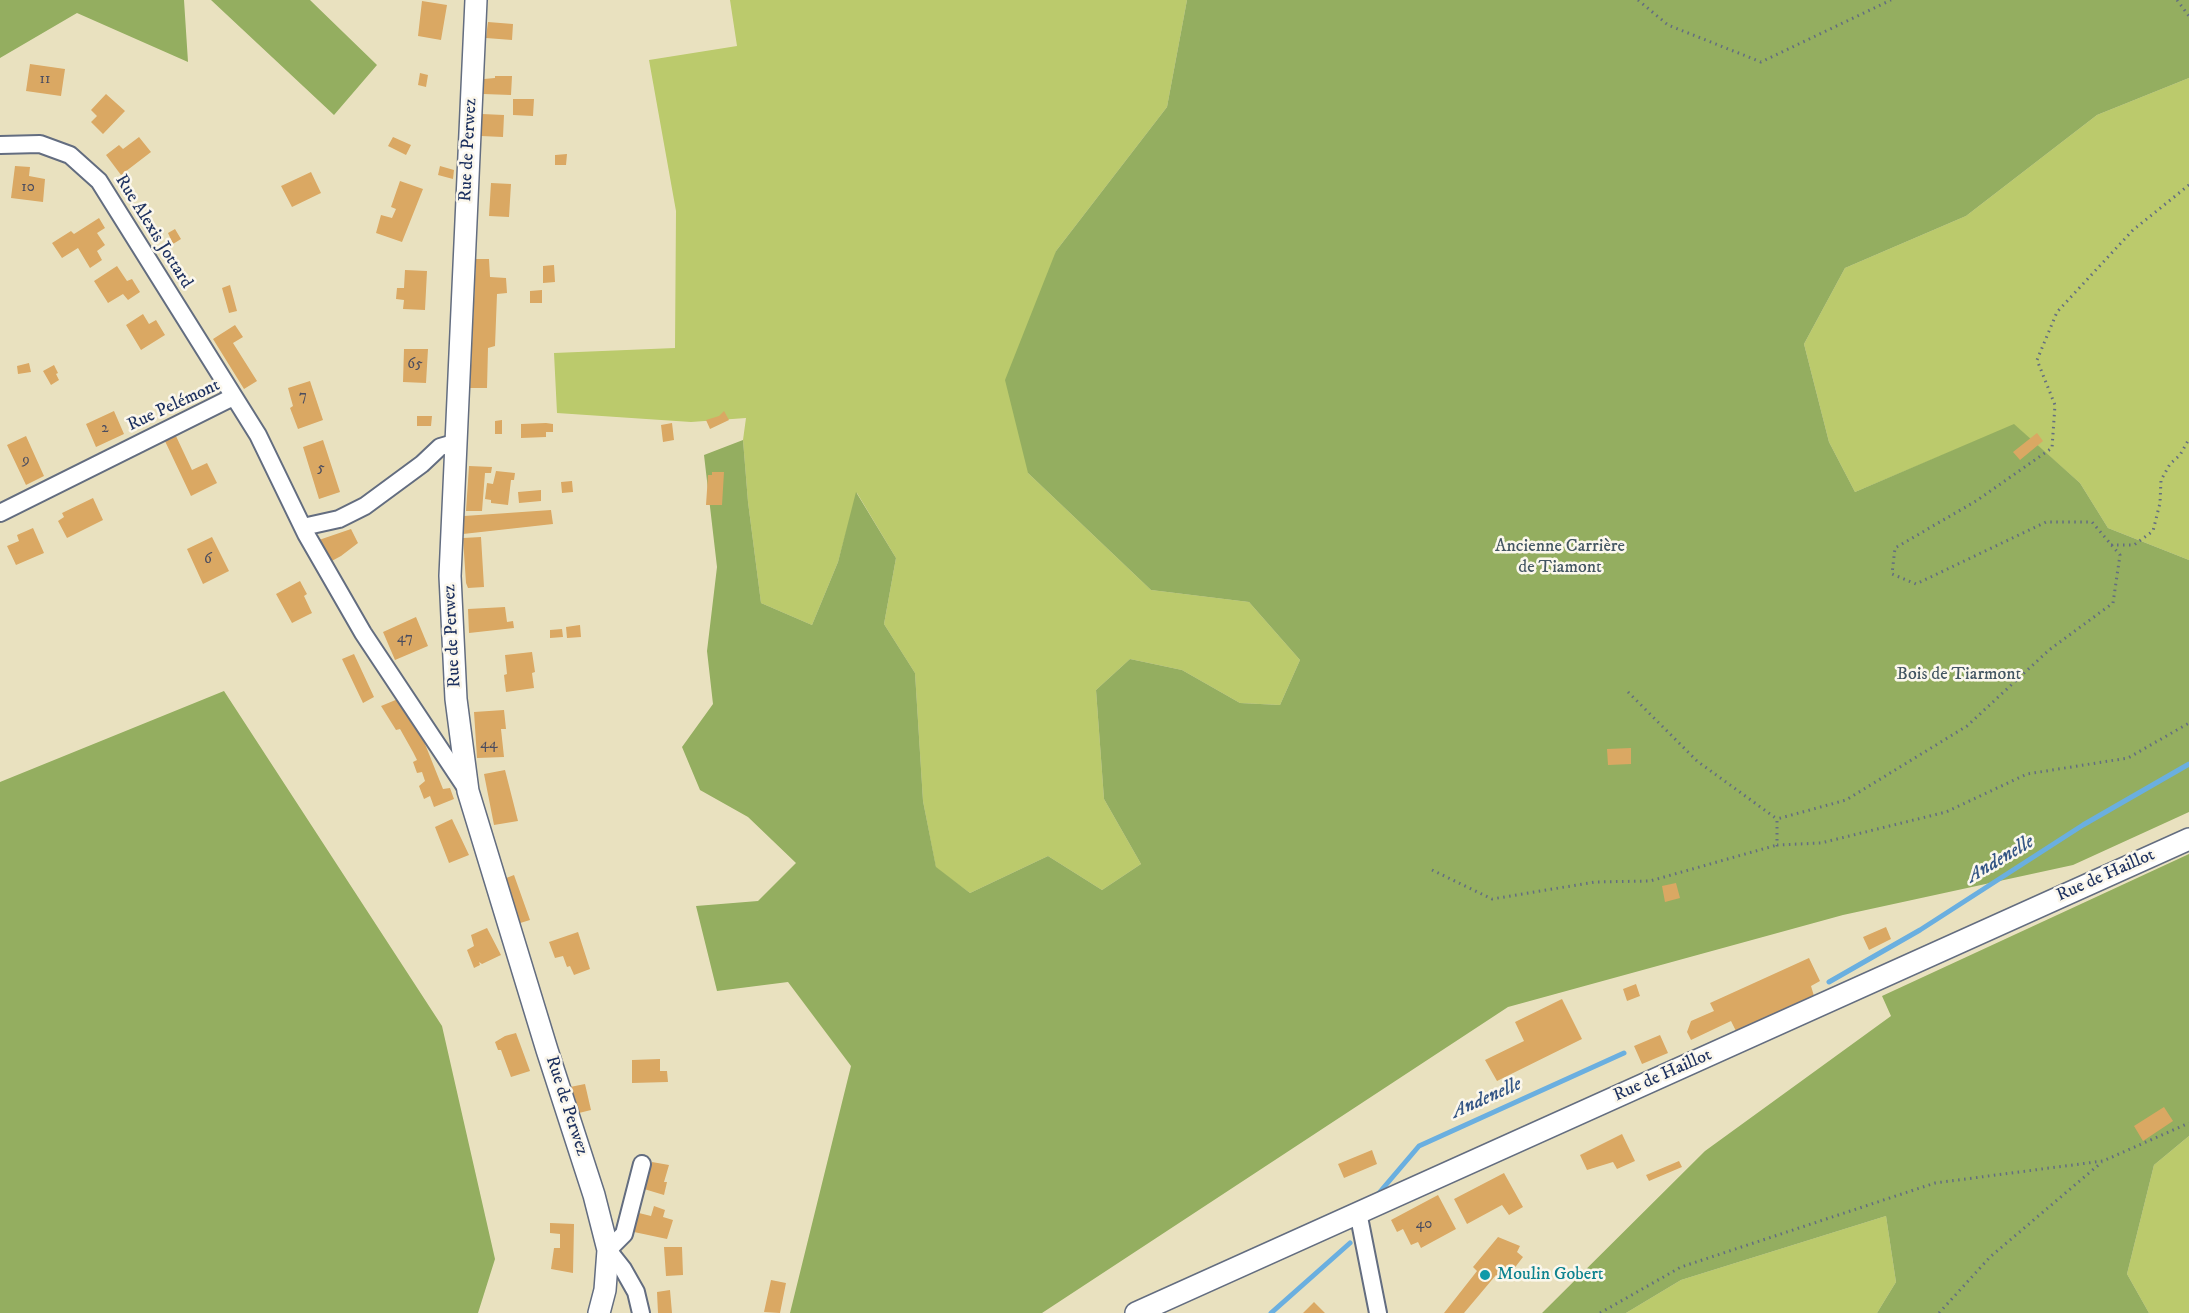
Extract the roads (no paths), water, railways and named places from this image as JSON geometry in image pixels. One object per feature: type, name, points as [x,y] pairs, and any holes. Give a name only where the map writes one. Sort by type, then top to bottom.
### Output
[{"type":"street","name":"Rue de Perwez","points":[[476,0],[454,443],[450,576],[456,699],[468,791],[594,1195],[608,1250],[605,1290],[599,1313]]},
{"type":"street","name":"Rue Alexis Jottard","points":[[0,145],[39,144],[70,155],[99,181],[233,397]]},
{"type":"street","name":"Rue Pelémont","points":[[0,513],[233,397],[258,435],[303,528],[363,633],[468,791]]},
{"type":"street","points":[[303,528],[339,519],[365,506],[422,464],[440,447],[454,443]]},
{"type":"street","name":"Rue de Haillot","points":[[1136,1313],[2189,839]]},
{"type":"street","points":[[641,1313],[636,1292],[623,1269],[608,1250],[624,1234],[642,1164]]},
{"type":"street","points":[[1358,1212],[1378,1313]]},
{"type":"waterway","name":"Andenelle","points":[[1829,982],[1920,930],[2083,825],[2189,764]]},
{"type":"waterway","name":"Andenelle","points":[[1379,1193],[1419,1146],[1624,1053]]},
{"type":"waterway","name":"Andenelle","points":[[1271,1313],[1350,1243]]},
{"type":"place","name":"Moulin Gobert","points":[[1485,1275]]},
{"type":"park label","name":"Ancienne Carrière de Tiamont","points":[[1560,557]]},
{"type":"park label","name":"Bois de Tiarmont","points":[[1959,675]]}]
